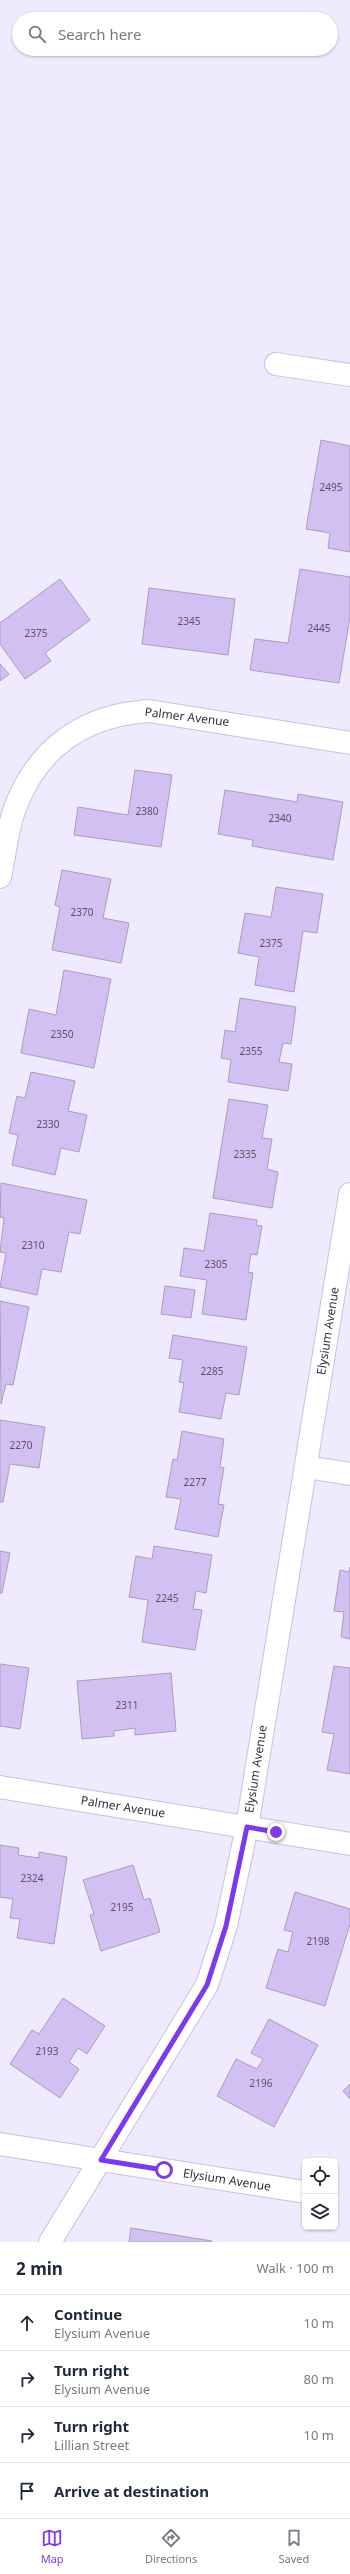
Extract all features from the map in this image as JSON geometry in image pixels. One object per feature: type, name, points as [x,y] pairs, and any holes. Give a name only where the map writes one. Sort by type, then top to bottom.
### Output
[{"type":"street","points":[[276,364],[350,375]]},
{"type":"street","name":"Palmer Avenue","points":[[0,877],[16,808],[27,784],[46,756],[72,733],[96,721],[122,712],[149,711],[350,743]]},
{"type":"street","name":"Elysium Avenue","points":[[50,2242],[207,1985],[226,1926],[247,1827],[350,1194]]},
{"type":"street","points":[[306,1467],[350,1474]]},
{"type":"street","name":"Palmer Avenue","points":[[0,1787],[350,1844]]},
{"type":"street","name":"Elysium Avenue","points":[[0,2144],[302,2192]]},
{"type":"building","points":[[321,440],[350,446],[350,552],[328,548],[330,533],[306,529]]},
{"type":"building","points":[[300,569],[350,577],[350,617],[339,683],[250,670],[255,639],[288,643]]},
{"type":"building","points":[[60,579],[90,620],[45,653],[51,661],[25,679],[0,644],[0,623]]},
{"type":"building","points":[[149,588],[235,599],[228,655],[142,644]]},
{"type":"building","points":[[0,664],[9,674],[0,681]]},
{"type":"building","points":[[135,770],[172,775],[161,847],[74,835],[78,807],[128,815]]},
{"type":"building","points":[[225,790],[297,802],[298,794],[343,802],[333,860],[252,846],[253,840],[218,834]]},
{"type":"building","points":[[62,870],[111,879],[103,918],[129,923],[121,963],[52,950],[60,907],[55,905]]},
{"type":"building","points":[[276,887],[323,894],[317,933],[303,931],[294,992],[255,985],[259,957],[238,953],[245,913],[271,917]]},
{"type":"building","points":[[64,970],[111,979],[94,1068],[21,1053],[29,1009],[56,1015]]},
{"type":"building","points":[[240,998],[296,1007],[291,1044],[283,1043],[279,1062],[292,1064],[288,1091],[228,1082],[231,1060],[221,1058],[225,1030],[235,1032]]},
{"type":"building","points":[[31,1072],[75,1081],[68,1111],[87,1115],[79,1152],[61,1148],[55,1175],[12,1165],[18,1135],[9,1133],[17,1096],[25,1098]]},
{"type":"building","points":[[229,1099],[268,1105],[262,1138],[272,1139],[267,1169],[278,1172],[272,1208],[213,1198]]},
{"type":"building","points":[[1,1183],[87,1200],[80,1234],[69,1232],[61,1272],[42,1269],[37,1295],[0,1287],[6,1253],[0,1252],[4,1218],[0,1217]]},
{"type":"building","points":[[210,1213],[257,1220],[256,1225],[262,1226],[257,1255],[251,1254],[248,1272],[253,1273],[246,1320],[202,1314],[207,1280],[180,1276],[184,1248],[204,1251]]},
{"type":"building","points":[[165,1286],[195,1290],[191,1318],[161,1314]]},
{"type":"building","points":[[0,1301],[29,1307],[13,1385],[6,1384],[1,1404]]},
{"type":"building","points":[[173,1335],[247,1347],[239,1395],[226,1393],[221,1419],[179,1412],[184,1383],[179,1382],[183,1360],[169,1358]]},
{"type":"building","points":[[0,1420],[45,1427],[39,1468],[10,1464],[3,1502],[0,1502]]},
{"type":"building","points":[[182,1431],[224,1439],[220,1467],[224,1468],[218,1504],[224,1505],[218,1537],[175,1529],[181,1499],[166,1497],[173,1459],[177,1460]]},
{"type":"building","points":[[154,1546],[212,1555],[206,1593],[196,1591],[193,1609],[202,1610],[195,1650],[142,1642],[148,1600],[129,1597],[136,1556],[152,1559]]},
{"type":"building","points":[[0,1551],[10,1553],[2,1593],[0,1593]]},
{"type":"building","points":[[350,1567],[350,1639],[341,1637],[344,1612],[334,1611],[340,1570],[349,1572]]},
{"type":"building","points":[[0,1664],[29,1668],[20,1729],[0,1726]]},
{"type":"building","points":[[334,1666],[350,1668],[350,1774],[327,1770],[334,1734],[322,1732]]},
{"type":"building","points":[[171,1673],[176,1731],[135,1735],[135,1728],[114,1731],[114,1736],[82,1739],[77,1681]]},
{"type":"building","points":[[0,1845],[19,1848],[18,1855],[39,1858],[39,1852],[67,1857],[54,1944],[17,1938],[20,1919],[10,1918],[13,1899],[0,1897]]},
{"type":"building","points":[[133,1865],[144,1900],[150,1898],[160,1932],[101,1951],[90,1915],[94,1914],[83,1880]]},
{"type":"building","points":[[295,1892],[350,1909],[350,1924],[325,2006],[266,1988],[278,1949],[288,1952],[293,1932],[284,1930]]},
{"type":"building","points":[[63,1998],[105,2026],[87,2054],[78,2048],[69,2062],[79,2069],[60,2098],[10,2064],[32,2030],[39,2034]]},
{"type":"building","points":[[269,2019],[318,2045],[274,2127],[217,2096],[236,2059],[257,2069],[263,2059],[251,2053]]},
{"type":"building","points":[[350,2084],[350,2099],[343,2091]]},
{"type":"building","points":[[131,2228],[212,2241],[129,2242]]},
{"type":"route","points":[[164,2170],[101,2160],[196,2006],[207,1985],[218,1956],[237,1885],[247,1827],[276,1832]]}]
